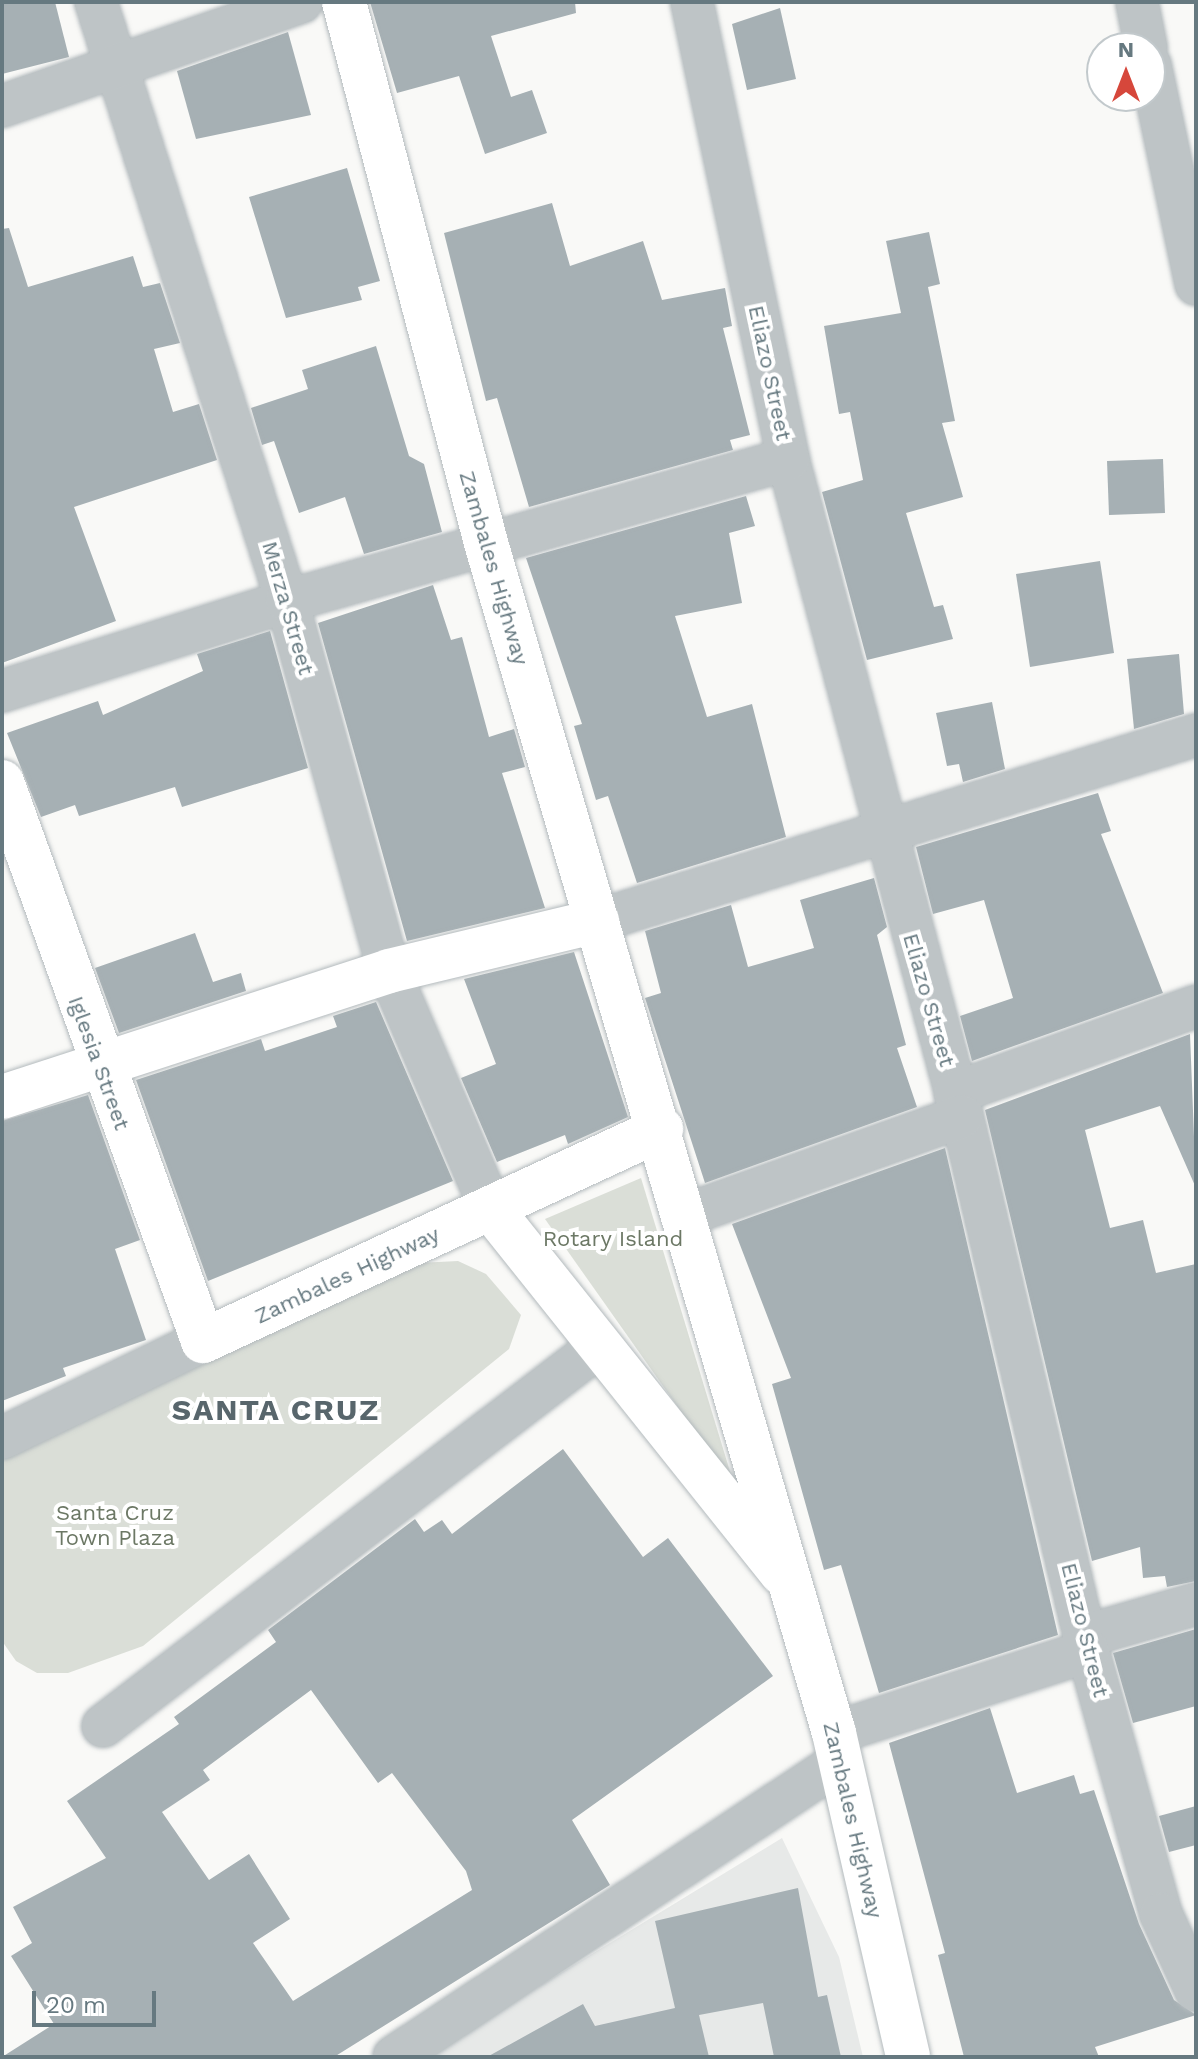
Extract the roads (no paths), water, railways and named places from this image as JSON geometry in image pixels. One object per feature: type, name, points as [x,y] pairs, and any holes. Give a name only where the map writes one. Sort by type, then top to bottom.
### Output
[{"type":"main road","name":"Zambales Highway","points":[[344,2],[486,543],[661,1129],[837,1747],[908,2057]]},
{"type":"main road","name":"Iglesia Street","points":[[2,782],[100,1069],[203,1341]]},
{"type":"main road","points":[[2,1097],[100,1069],[389,971],[597,921]]},
{"type":"main road","name":"Zambales Highway","points":[[203,1341],[661,1129]]},
{"type":"main road","name":"Zambales Highway","points":[[491,1209],[598,1347],[791,1584]]},
{"type":"street","name":"Merza Street","points":[[96,2],[287,601],[389,971],[491,1209]]},
{"type":"street","points":[[2,106],[301,2]]},
{"type":"street","name":"Eliazo Street","points":[[692,2],[788,459],[883,836],[959,1105],[1087,1643],[1161,1914],[1196,1990]]},
{"type":"street","points":[[1137,2],[1143,32]]},
{"type":"street","points":[[1160,112],[1196,284]]},
{"type":"street","points":[[2,691],[287,601],[788,459]]},
{"type":"street","points":[[597,921],[883,836],[1196,735]]},
{"type":"street","points":[[686,1215],[1196,1006]]},
{"type":"street","points":[[2,1438],[203,1341]]},
{"type":"street","points":[[103,1726],[598,1347]]},
{"type":"street","points":[[394,2057],[837,1747],[1087,1643],[1196,1604]]},
{"type":"district","name":"SANTA CRUZ","points":[[276,1410]]},
{"type":"park label","name":"Rotary Island","points":[[613,1239]]},
{"type":"park label","name":"Santa Cruz Town Plaza","points":[[115,1524]]}]
